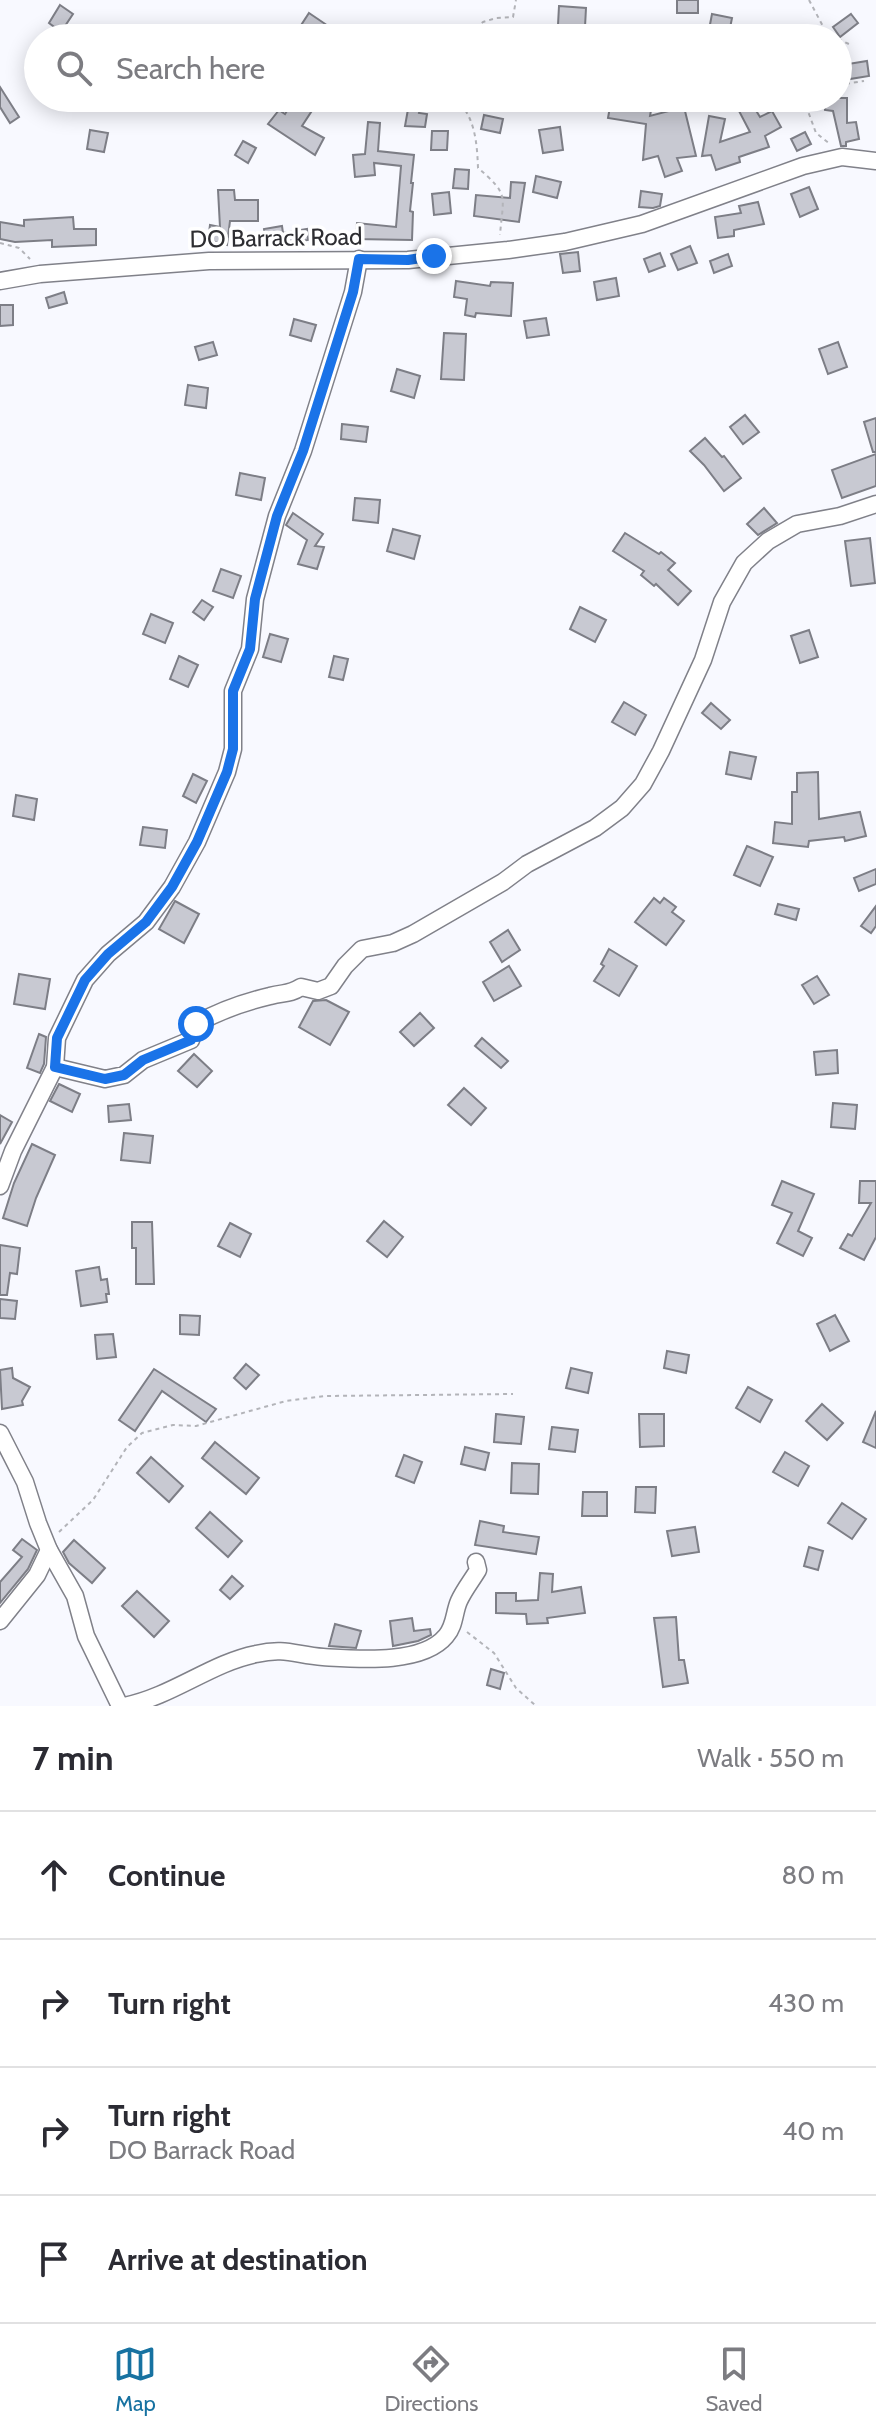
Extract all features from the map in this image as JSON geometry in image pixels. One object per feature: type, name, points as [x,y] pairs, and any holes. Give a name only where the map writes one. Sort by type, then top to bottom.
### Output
[{"type":"street","name":"DO Barrack Road","points":[[0,281],[40,274],[209,261],[408,260],[508,250],[565,242],[642,224],[803,166],[842,157],[876,161]]},
{"type":"street","points":[[0,1186],[13,1151],[55,1067],[57,1038],[85,980],[108,954],[146,922],[172,887],[197,842],[227,772],[233,749],[233,691],[250,649],[255,599],[277,516],[303,451],[353,292],[359,259]]},
{"type":"street","points":[[55,1067],[105,1079],[124,1075],[143,1060],[191,1040],[196,1024],[210,1016],[275,995],[290,994],[301,987],[318,991],[331,986],[362,949],[393,943],[413,934],[503,882],[527,864],[595,828],[622,808],[643,784],[703,660],[722,602],[744,563],[768,541],[797,524],[840,516],[876,504]]},
{"type":"street","points":[[0,1433],[25,1482],[49,1550],[75,1596],[86,1636],[122,1706],[148,1701],[250,1655],[274,1650],[349,1659],[403,1657],[434,1646],[452,1627],[458,1604],[478,1570],[476,1562]]},
{"type":"street","points":[[0,1621],[37,1575],[49,1550]]},
{"type":"path","points":[[480,24],[496,18],[513,17],[516,0]]},
{"type":"path","points":[[809,0],[822,24]]},
{"type":"path","points":[[852,83],[864,81]]},
{"type":"path","points":[[468,112],[477,144],[478,168],[500,187],[503,199],[500,235],[508,250]]},
{"type":"path","points":[[808,112],[816,133],[833,146]]},
{"type":"path","points":[[0,243],[19,248],[40,274]]},
{"type":"path","points":[[49,1550],[61,1529],[93,1500],[127,1447],[142,1433],[173,1425],[196,1426],[286,1401],[326,1396],[513,1394]]},
{"type":"path","points":[[447,1635],[464,1630],[479,1639],[494,1653],[516,1688],[536,1706]]},
{"type":"building","points":[[677,0],[698,0],[698,13],[677,13]]},
{"type":"building","points":[[60,5],[73,14],[66,24],[49,23]]},
{"type":"building","points":[[559,6],[586,8],[585,24],[558,24]]},
{"type":"building","points":[[309,13],[325,24],[302,24]]},
{"type":"building","points":[[712,14],[732,18],[731,24],[710,24]]},
{"type":"building","points":[[851,14],[858,23],[852,28],[852,24],[837,24]]},
{"type":"building","points":[[867,61],[869,76],[852,79],[852,63]]},
{"type":"building","points":[[0,87],[19,117],[10,123],[0,107]]},
{"type":"building","points":[[277,112],[311,112],[302,126],[324,138],[315,155],[268,124]]},
{"type":"building","points":[[408,112],[427,114],[425,127],[405,126]]},
{"type":"building","points":[[609,112],[651,112],[650,116],[685,112],[696,156],[677,158],[682,171],[665,177],[658,156],[643,160],[646,124],[608,118]]},
{"type":"building","points":[[740,112],[757,112],[760,117],[773,112],[781,127],[765,136],[769,147],[739,157],[740,162],[716,170],[711,155],[702,156],[709,116],[725,119],[720,142],[750,132]]},
{"type":"building","points":[[833,112],[847,112],[847,123],[856,122],[859,139],[841,146]]},
{"type":"building","points":[[484,115],[503,119],[500,133],[481,129]]},
{"type":"building","points":[[368,122],[380,123],[378,151],[414,155],[410,211],[413,212],[412,240],[355,239],[357,223],[396,227],[401,166],[374,163],[375,175],[355,177],[353,155],[365,154]]},
{"type":"building","points":[[560,127],[563,150],[543,153],[539,130]]},
{"type":"building","points":[[90,130],[108,133],[104,152],[87,149]]},
{"type":"building","points":[[432,131],[448,131],[447,150],[431,150]]},
{"type":"building","points":[[805,132],[811,144],[797,151],[791,139]]},
{"type":"building","points":[[243,141],[256,148],[248,163],[235,155]]},
{"type":"building","points":[[455,169],[469,170],[468,189],[453,188]]},
{"type":"building","points":[[536,176],[561,182],[557,198],[533,192]]},
{"type":"building","points":[[511,182],[525,183],[519,222],[474,216],[476,195],[510,198]]},
{"type":"building","points":[[809,187],[818,209],[800,217],[791,194]]},
{"type":"building","points":[[218,190],[234,190],[235,200],[258,200],[258,221],[230,221],[227,245],[208,240],[210,225],[220,227]]},
{"type":"building","points":[[641,191],[662,194],[660,206],[639,207]]},
{"type":"building","points":[[449,192],[451,213],[434,215],[432,194]]},
{"type":"building","points":[[758,202],[764,224],[734,230],[734,236],[718,238],[715,217],[741,213],[739,206]]},
{"type":"building","points":[[73,217],[74,229],[96,229],[96,245],[52,247],[52,240],[15,242],[0,239],[0,222],[24,226],[24,220]]},
{"type":"building","points":[[282,226],[283,233],[307,229],[308,240],[266,247],[264,229]]},
{"type":"building","points":[[690,246],[697,263],[678,270],[671,254]]},
{"type":"building","points":[[578,252],[580,271],[563,273],[560,254]]},
{"type":"building","points":[[660,253],[665,266],[649,272],[644,259]]},
{"type":"building","points":[[728,254],[732,266],[714,273],[710,261]]},
{"type":"building","points":[[616,278],[619,296],[597,300],[594,282]]},
{"type":"building","points":[[456,281],[490,286],[491,282],[513,283],[511,316],[465,315],[467,299],[454,297]]},
{"type":"building","points":[[64,292],[67,303],[49,308],[46,298]]},
{"type":"building","points":[[0,305],[13,305],[13,325],[0,326]]},
{"type":"building","points":[[546,318],[549,335],[527,338],[524,321]]},
{"type":"building","points":[[294,319],[316,325],[311,341],[290,335]]},
{"type":"building","points":[[444,333],[466,334],[464,380],[441,379]]},
{"type":"building","points":[[213,342],[217,355],[199,360],[195,347]]},
{"type":"building","points":[[838,342],[847,367],[828,374],[819,349]]},
{"type":"building","points":[[397,369],[420,376],[414,398],[391,391]]},
{"type":"building","points":[[188,385],[208,388],[206,408],[185,405]]},
{"type":"building","points":[[745,415],[759,432],[743,444],[730,427]]},
{"type":"building","points":[[876,418],[876,452],[873,452],[864,422]]},
{"type":"building","points":[[342,424],[368,427],[366,442],[341,439]]},
{"type":"building","points":[[705,438],[741,478],[724,491],[690,451]]},
{"type":"building","points":[[876,454],[876,486],[842,498],[832,470]]},
{"type":"building","points":[[240,473],[265,478],[261,500],[236,495]]},
{"type":"building","points":[[355,498],[380,500],[378,523],[353,520]]},
{"type":"building","points":[[764,508],[777,523],[758,535],[747,524]]},
{"type":"building","points":[[293,513],[323,534],[315,546],[324,547],[317,569],[298,564],[307,540],[286,525]]},
{"type":"building","points":[[393,529],[420,536],[414,559],[387,551]]},
{"type":"building","points":[[625,533],[675,563],[668,570],[691,591],[678,605],[656,584],[654,586],[641,575],[644,571],[613,551]]},
{"type":"building","points":[[870,538],[875,583],[851,586],[845,541]]},
{"type":"building","points":[[221,569],[241,576],[233,598],[213,591]]},
{"type":"building","points":[[202,600],[213,607],[204,620],[193,612]]},
{"type":"building","points":[[580,607],[606,620],[595,642],[570,629]]},
{"type":"building","points":[[151,614],[173,623],[165,643],[143,634]]},
{"type":"building","points":[[809,630],[818,657],[800,663],[791,636]]},
{"type":"building","points":[[270,634],[288,639],[281,662],[263,657]]},
{"type":"building","points":[[179,656],[198,665],[188,687],[170,679]]},
{"type":"building","points":[[334,656],[348,659],[343,680],[329,677]]},
{"type":"building","points":[[624,702],[646,715],[635,735],[612,722]]},
{"type":"building","points":[[711,703],[730,720],[721,729],[702,713]]},
{"type":"building","points":[[730,752],[756,757],[751,779],[726,774]]},
{"type":"building","points":[[818,772],[819,819],[860,812],[866,836],[845,841],[844,837],[809,841],[808,847],[773,843],[775,822],[792,824],[792,792],[797,792],[797,773]]},
{"type":"building","points":[[193,774],[207,781],[196,803],[183,796]]},
{"type":"building","points":[[16,795],[37,799],[34,820],[13,816]]},
{"type":"building","points":[[143,827],[167,830],[165,848],[140,845]]},
{"type":"building","points":[[747,846],[773,857],[760,886],[734,875]]},
{"type":"building","points":[[876,869],[876,884],[859,891],[854,878]]},
{"type":"building","points":[[654,898],[660,903],[664,898],[676,907],[672,912],[684,921],[666,945],[635,922]]},
{"type":"building","points":[[175,901],[199,914],[184,943],[159,929]]},
{"type":"building","points":[[778,904],[799,909],[796,920],[775,914]]},
{"type":"building","points":[[876,906],[876,926],[871,933],[861,926]]},
{"type":"building","points":[[508,930],[520,950],[502,962],[490,942]]},
{"type":"building","points":[[609,949],[637,966],[619,996],[594,981],[604,966],[601,964]]},
{"type":"building","points":[[509,966],[521,986],[494,1001],[483,982]]},
{"type":"building","points":[[19,974],[50,979],[45,1009],[14,1004]]},
{"type":"building","points":[[817,976],[829,995],[814,1004],[802,985]]},
{"type":"building","points":[[326,1000],[349,1012],[330,1045],[299,1027],[313,1001]]},
{"type":"building","points":[[420,1013],[434,1028],[414,1046],[400,1032]]},
{"type":"building","points":[[39,1034],[46,1037],[44,1064],[40,1073],[27,1068]]},
{"type":"building","points":[[482,1038],[508,1061],[501,1068],[475,1046]]},
{"type":"building","points":[[837,1050],[838,1073],[816,1075],[814,1052]]},
{"type":"building","points":[[194,1054],[212,1071],[197,1087],[178,1071]]},
{"type":"building","points":[[59,1084],[80,1094],[72,1112],[50,1101]]},
{"type":"building","points":[[464,1088],[486,1108],[471,1125],[448,1105]]},
{"type":"building","points":[[833,1103],[857,1105],[855,1129],[831,1127]]},
{"type":"building","points":[[129,1104],[131,1120],[109,1122],[108,1106]]},
{"type":"building","points":[[0,1115],[12,1122],[0,1144]]},
{"type":"building","points":[[124,1133],[153,1136],[150,1163],[121,1160]]},
{"type":"building","points":[[32,1144],[55,1155],[27,1226],[3,1218],[14,1183]]},
{"type":"building","points":[[782,1181],[814,1194],[798,1231],[812,1238],[803,1256],[777,1243],[792,1213],[772,1205]]},
{"type":"building","points":[[860,1181],[876,1181],[876,1237],[864,1260],[840,1248],[848,1234],[852,1236],[871,1203],[859,1203]]},
{"type":"building","points":[[384,1221],[403,1237],[387,1257],[367,1241]]},
{"type":"building","points":[[132,1222],[152,1222],[154,1284],[136,1284]]},
{"type":"building","points":[[230,1223],[251,1234],[240,1257],[218,1246]]},
{"type":"building","points":[[0,1245],[20,1248],[17,1274],[10,1273],[7,1295],[0,1295]]},
{"type":"building","points":[[99,1267],[101,1280],[107,1279],[107,1302],[81,1306],[76,1271]]},
{"type":"building","points":[[0,1299],[17,1301],[15,1319],[0,1318]]},
{"type":"building","points":[[180,1315],[200,1316],[199,1335],[180,1334]]},
{"type":"building","points":[[835,1315],[849,1341],[830,1351],[817,1324]]},
{"type":"building","points":[[113,1334],[116,1357],[97,1359],[95,1335]]},
{"type":"building","points":[[667,1351],[689,1355],[686,1373],[664,1368]]},
{"type":"building","points":[[246,1364],[259,1375],[246,1389],[234,1378]]},
{"type":"building","points":[[12,1368],[13,1378],[30,1387],[23,1405],[2,1409],[0,1370]]},
{"type":"building","points":[[571,1368],[592,1373],[588,1393],[566,1388]]},
{"type":"building","points":[[154,1369],[216,1409],[206,1422],[162,1391],[135,1431],[119,1420]]},
{"type":"building","points":[[748,1387],[772,1400],[760,1422],[736,1408]]},
{"type":"building","points":[[822,1404],[843,1423],[827,1440],[806,1421]]},
{"type":"building","points":[[876,1411],[876,1448],[863,1442]]},
{"type":"building","points":[[496,1414],[524,1417],[521,1444],[494,1442]]},
{"type":"building","points":[[639,1414],[664,1414],[664,1446],[640,1447]]},
{"type":"building","points":[[552,1427],[578,1430],[575,1452],[549,1449]]},
{"type":"building","points":[[215,1442],[259,1478],[246,1494],[202,1458]]},
{"type":"building","points":[[465,1447],[489,1453],[485,1470],[461,1464]]},
{"type":"building","points":[[785,1452],[809,1466],[798,1486],[773,1472]]},
{"type":"building","points":[[404,1455],[422,1462],[414,1483],[396,1476]]},
{"type":"building","points":[[151,1457],[183,1486],[169,1502],[137,1473]]},
{"type":"building","points":[[512,1463],[539,1464],[538,1494],[511,1493]]},
{"type":"building","points":[[636,1487],[656,1487],[655,1513],[635,1512]]},
{"type":"building","points":[[583,1492],[607,1492],[607,1516],[582,1516]]},
{"type":"building","points":[[842,1503],[866,1519],[852,1539],[828,1523]]},
{"type":"building","points":[[210,1512],[242,1541],[228,1557],[196,1528]]},
{"type":"building","points":[[480,1521],[504,1526],[503,1532],[539,1537],[536,1554],[475,1545]]},
{"type":"building","points":[[695,1527],[699,1552],[672,1556],[667,1531]]},
{"type":"building","points":[[22,1539],[37,1550],[28,1569],[0,1603],[0,1582],[22,1557],[13,1550]]},
{"type":"building","points":[[74,1540],[105,1568],[92,1583],[69,1563],[63,1552]]},
{"type":"building","points":[[809,1547],[823,1551],[818,1570],[804,1566]]},
{"type":"building","points":[[540,1573],[553,1574],[552,1592],[581,1587],[585,1613],[547,1618],[548,1623],[527,1624],[526,1614],[496,1613],[496,1593],[516,1593],[516,1601],[538,1600]]},
{"type":"building","points":[[232,1576],[243,1586],[230,1599],[220,1590]]},
{"type":"building","points":[[137,1591],[169,1621],[154,1637],[122,1606]]},
{"type":"building","points":[[676,1617],[679,1660],[684,1660],[688,1683],[663,1687],[654,1618]]},
{"type":"building","points":[[412,1618],[414,1631],[430,1629],[431,1635],[393,1646],[390,1621]]},
{"type":"building","points":[[335,1624],[361,1631],[356,1648],[329,1646]]},
{"type":"building","points":[[491,1669],[504,1673],[500,1689],[487,1685]]},
{"type":"route","points":[[196,1024],[191,1040],[143,1060],[124,1075],[105,1079],[55,1067],[57,1038],[85,980],[108,954],[146,922],[172,887],[197,842],[227,772],[233,749],[233,691],[250,649],[255,599],[277,516],[303,451],[353,292],[359,259],[408,260],[434,256]]}]
